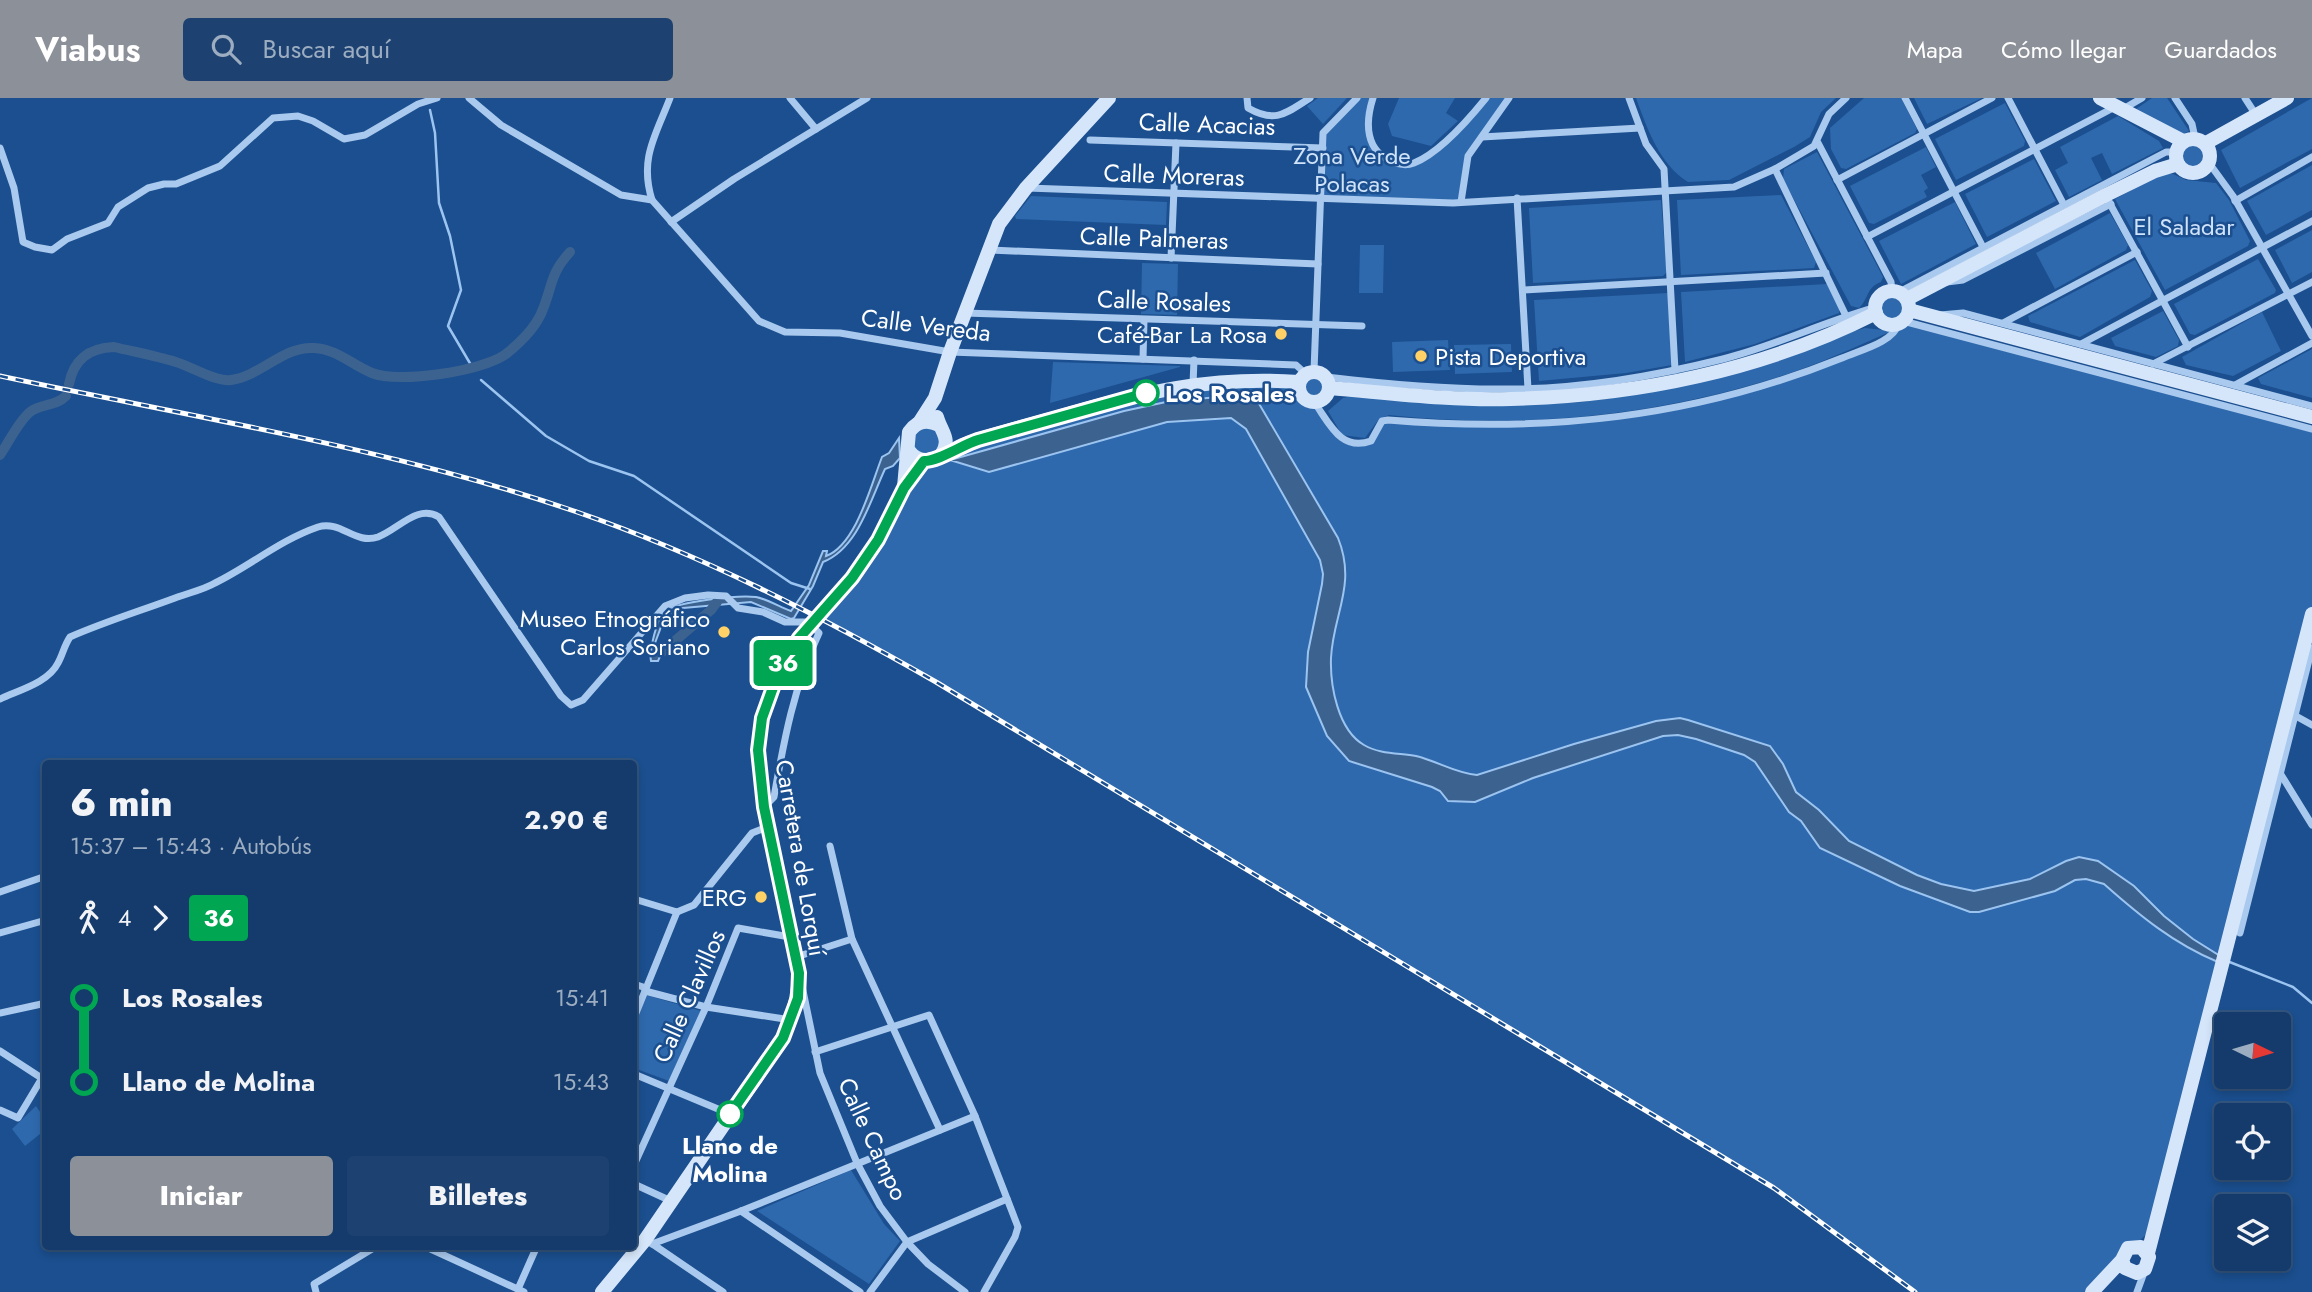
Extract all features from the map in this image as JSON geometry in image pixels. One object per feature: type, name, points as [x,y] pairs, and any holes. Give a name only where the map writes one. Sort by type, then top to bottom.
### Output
[{"type":"main road","points":[[2100,98],[2184,148],[2210,151],[2209,163],[2200,172],[2184,170],[2184,148]]},
{"type":"main road","points":[[1875,310],[1885,323],[1901,306],[1940,281],[2108,199],[2155,171],[2184,148],[2287,98]]},
{"type":"main road","points":[[904,488],[909,432],[919,423],[935,398],[999,224],[1026,188],[1102,101]]},
{"type":"main road","points":[[909,451],[924,461],[936,459],[978,440],[1136,395],[1194,384],[1235,380],[1315,378],[1484,399],[1555,397],[1615,391],[1688,378],[1743,364],[1828,335],[1875,310],[1878,298],[1934,317],[2312,417]]},
{"type":"main road","points":[[1315,378],[1326,398],[1314,402],[1302,396],[1315,378]]},
{"type":"main road","points":[[935,398],[947,444],[941,455]]},
{"type":"main road","points":[[919,423],[926,421],[955,438],[978,440]]},
{"type":"main road","points":[[904,488],[924,461]]},
{"type":"main road","name":"Carretera de Lorquí","points":[[603,1292],[649,1242],[671,1201],[783,1038],[791,1020],[798,998],[799,973],[764,807],[758,750],[762,718],[780,668],[878,540],[904,488]]},
{"type":"main road","points":[[2142,1249],[2158,1212],[2182,1128],[2312,614]]},
{"type":"main road","points":[[2127,1268],[2124,1251],[2142,1249]]},
{"type":"main road","points":[[2092,1292],[2127,1268],[2149,1262],[2142,1249]]},
{"type":"street","points":[[0,148],[14,188],[23,242],[52,250],[75,235],[108,223],[118,207],[148,188],[176,184],[220,166],[273,118],[305,118],[344,139],[365,135],[418,104],[437,98]]},
{"type":"street","points":[[469,98],[501,125],[621,195],[652,200]]},
{"type":"street","name":"Calle Vereda","points":[[670,98],[647,160],[648,185],[652,200],[759,321],[785,332],[840,333],[950,352],[1296,365],[1315,378],[1444,388],[1528,389],[1603,382],[1675,370],[1756,349],[1846,316],[1875,310]]},
{"type":"street","points":[[790,98],[816,129]]},
{"type":"street","points":[[671,222],[867,98]]},
{"type":"street","points":[[1247,98],[1248,108],[1273,118],[1282,116],[1310,98]]},
{"type":"street","points":[[1315,378],[1323,133],[1357,98]]},
{"type":"street","points":[[1373,98],[1367,122],[1372,145],[1388,160],[1401,165],[1410,165],[1433,150],[1472,116],[1486,98]]},
{"type":"street","points":[[1461,202],[1468,156],[1509,98]]},
{"type":"street","points":[[1629,98],[1646,144],[1664,169],[1675,370]]},
{"type":"street","points":[[1314,402],[1342,440],[1365,443],[1371,442],[1382,421],[1388,420],[1518,426],[1630,416],[1740,393],[1788,378],[1894,335],[1901,306],[1818,143],[1829,114],[1846,98]]},
{"type":"street","points":[[1905,98],[1983,247]]},
{"type":"street","points":[[1837,180],[1992,98]]},
{"type":"street","points":[[2008,98],[2064,205]]},
{"type":"street","points":[[1867,237],[2035,149],[2142,98]]},
{"type":"street","points":[[1901,306],[1983,247],[2184,148],[2192,124],[2175,98]]},
{"type":"street","points":[[2245,98],[2256,115]]},
{"type":"street","points":[[1482,137],[1640,128]]},
{"type":"street","name":"Calle Acacias","points":[[1090,140],[1323,148]]},
{"type":"street","points":[[1171,258],[1176,143]]},
{"type":"street","name":"Calle Moreras","points":[[1026,188],[1320,200],[1461,202],[1734,187],[1775,169],[1818,143]]},
{"type":"street","points":[[2235,201],[2312,157]]},
{"type":"street","points":[[2209,163],[2235,201],[2312,336]]},
{"type":"street","points":[[1775,169],[1846,316]]},
{"type":"street","points":[[1517,198],[1528,389]]},
{"type":"street","points":[[2108,199],[2188,347]]},
{"type":"street","points":[[2081,344],[2312,220]]},
{"type":"street","name":"Calle Palmeras","points":[[989,250],[1318,264]]},
{"type":"street","points":[[2003,323],[2137,252]]},
{"type":"street","points":[[1522,290],[1826,273]]},
{"type":"street","points":[[2153,364],[2312,282]]},
{"type":"street","points":[[1901,306],[2312,429]]},
{"type":"street","points":[[1934,317],[1958,312],[2312,406]]},
{"type":"street","name":"Calle Rosales","points":[[965,313],[1362,326]]},
{"type":"street","points":[[1143,359],[1144,320]]},
{"type":"street","points":[[2235,386],[2312,343]]},
{"type":"street","points":[[1194,360],[1194,384]]},
{"type":"street","points":[[0,699],[47,677],[59,662],[62,648],[70,637],[213,585],[280,544],[320,526],[334,525],[366,540],[379,537],[420,513],[430,512],[439,517],[561,696],[571,705],[583,700],[665,606],[685,597],[726,596],[738,608],[764,612],[785,622],[808,622],[819,633],[795,695],[774,797],[764,807]]},
{"type":"street","points":[[2239,933],[2312,648]]},
{"type":"street","points":[[2294,715],[2312,725]]},
{"type":"street","points":[[2280,773],[2312,825]]},
{"type":"street","points":[[637,900],[677,912],[694,905],[752,833],[767,827]]},
{"type":"street","points":[[830,846],[852,939],[940,1130]]},
{"type":"street","points":[[0,892],[42,877]]},
{"type":"street","points":[[637,1010],[677,912]]},
{"type":"street","points":[[0,933],[42,921]]},
{"type":"street","name":"Calle Clavillos","points":[[637,1158],[706,1007],[738,928],[791,937]]},
{"type":"street","points":[[796,958],[852,939]]},
{"type":"street","name":"Calle Campo","points":[[799,973],[820,1073],[857,1163],[880,1206],[907,1242],[928,1264],[965,1292]]},
{"type":"street","points":[[637,986],[706,1007],[791,1020]]},
{"type":"street","points":[[0,1013],[42,1004]]},
{"type":"street","points":[[815,1052],[929,1015],[975,1116],[1018,1227],[984,1292]]},
{"type":"street","points":[[0,1051],[42,1078]]},
{"type":"street","points":[[637,1075],[730,1114]]},
{"type":"street","points":[[0,1110],[18,1118],[42,1082]]},
{"type":"street","points":[[649,1242],[741,1211],[975,1116]]},
{"type":"street","points":[[637,1185],[671,1201]]},
{"type":"street","points":[[870,1292],[907,1242],[1007,1199]]},
{"type":"street","points":[[741,1211],[860,1292]]},
{"type":"street","points":[[649,1242],[723,1292]]},
{"type":"street","points":[[316,1292],[314,1284],[323,1277],[370,1250]]},
{"type":"street","points":[[434,1250],[521,1291],[536,1250]]},
{"type":"street","points":[[2127,1268],[2137,1290]]},
{"type":"street","points":[[2127,1268],[2137,1290]]},
{"type":"green space","points":[[1318,98],[1347,98],[1323,124],[1307,106]]},
{"type":"green space","name":"Zona Verde Polacas","points":[[1357,98],[1373,98],[1368,136],[1388,160],[1410,165],[1433,150],[1486,98],[1509,98],[1468,156],[1461,202],[1320,200],[1323,133]]},
{"type":"green space","points":[[1399,98],[1455,98],[1446,113],[1458,121],[1431,146],[1392,136],[1388,124]]},
{"type":"green space","points":[[1636,98],[1836,98],[1821,112],[1810,137],[1794,147],[1729,180],[1688,182],[1669,166],[1662,155]]},
{"type":"green space","points":[[1864,98],[1901,98],[1917,129],[1915,133],[1846,169],[1841,168],[1831,149],[1830,128]]},
{"type":"green space","points":[[1914,98],[1982,98],[1927,124]]},
{"type":"green space","points":[[2152,98],[2167,98],[2189,131],[2179,136],[2136,109]]},
{"type":"green space","points":[[2312,98],[2312,149],[2240,188],[2221,150]]},
{"type":"green space","points":[[2005,103],[2025,141],[2024,146],[1956,180],[1935,139]]},
{"type":"green space","points":[[2118,116],[2159,141],[2163,148],[2112,174],[2102,153],[2091,158],[2102,180],[2069,197],[2055,170],[2068,163],[2060,147]]},
{"type":"green space","points":[[2194,142],[2203,146],[2207,155],[2203,164],[2194,168],[2185,164],[2181,155],[2185,146]]},
{"type":"green space","points":[[1926,147],[1936,167],[1921,175],[1928,188],[1924,191],[1927,197],[1874,224],[1869,223],[1850,186]]},
{"type":"green space","points":[[1817,152],[1883,277],[1881,282],[1870,290],[1859,308],[1851,306],[1783,179],[1784,169]]},
{"type":"green space","points":[[2034,159],[2056,201],[1987,237],[1965,194]]},
{"type":"green space","points":[[2312,165],[2312,210],[2266,235],[2247,201]]},
{"type":"green space","name":"El Saladar","points":[[2163,173],[2186,180],[2216,183],[2229,200],[2250,241],[2248,246],[2165,290],[2115,199]]},
{"type":"green space","points":[[1781,195],[1816,262],[1814,268],[1681,275],[1677,200]]},
{"type":"green space","points":[[1031,196],[1167,202],[1166,225],[1016,219],[1015,216]]},
{"type":"green space","points":[[1661,200],[1666,264],[1666,273],[1663,276],[1533,283],[1529,208]]},
{"type":"green space","points":[[1955,202],[1976,244],[1901,284],[1879,241]]},
{"type":"green space","points":[[2110,213],[2128,245],[2126,250],[2055,289],[2036,253]]},
{"type":"green space","points":[[2312,230],[2312,272],[2292,283],[2275,250]]},
{"type":"green space","name":"Pista Deportiva","points":[[1360,245],[1384,245],[1383,293],[1359,293]]},
{"type":"green space","points":[[2258,259],[2276,290],[2275,293],[2195,335],[2190,334],[2174,304]]},
{"type":"green space","points":[[2135,260],[2152,291],[2150,297],[2080,337],[2030,322],[2028,316]]},
{"type":"green space","name":"Los Rosales","points":[[1142,263],[1178,264],[1177,315],[1141,314]]},
{"type":"green space","points":[[1827,284],[1840,309],[1839,313],[1755,344],[1685,362],[1681,292]]},
{"type":"green space","points":[[1668,293],[1672,365],[1626,373],[1539,381],[1534,300]]},
{"type":"green space","points":[[1892,293],[1903,297],[1907,308],[1903,319],[1892,323],[1881,319],[1877,308],[1881,297]]},
{"type":"green space","points":[[2163,311],[2179,340],[2178,346],[2156,357],[2115,346],[2111,338]]},
{"type":"green space","points":[[2262,312],[2281,351],[2233,376],[2186,365],[2182,357]]},
{"type":"green space","points":[[1899,323],[2312,429],[2312,614],[2150,1230],[2091,1292],[1914,1292],[1769,1185],[1026,736],[819,617],[924,462],[956,448],[1209,382],[1299,387],[1302,396],[1314,402],[1336,435],[1365,443],[1382,421],[1478,425],[1585,421],[1751,390],[1894,335]]},
{"type":"green space","points":[[1865,328],[1892,331],[1778,377],[1682,402],[1634,410],[1536,420],[1487,421],[1389,415],[1379,419],[1365,438],[1342,435],[1328,411],[1343,398],[1351,396],[1502,406],[1583,402],[1626,396]]},
{"type":"green space","name":"Pista Deportiva","points":[[1448,340],[1450,370],[1393,372],[1392,342]]},
{"type":"green space","name":"Pista Deportiva","points":[[1511,344],[1512,372],[1455,374],[1454,345]]},
{"type":"green space","points":[[2312,349],[2312,398],[2261,384],[2258,378]]},
{"type":"green space","points":[[1053,362],[1180,366],[1180,367],[1050,403]]},
{"type":"green space","points":[[1314,374],[1324,377],[1327,387],[1324,397],[1314,400],[1304,397],[1301,387],[1304,377]]},
{"type":"green space","points":[[932,424],[943,448],[919,457],[909,438],[911,432]]},
{"type":"green space","points":[[646,995],[701,1011],[669,1081],[637,1069],[637,1020]]},
{"type":"green space","points":[[36,1106],[42,1115],[42,1132],[25,1146],[12,1129]]},
{"type":"green space","points":[[851,1170],[884,1224],[900,1241],[869,1284],[757,1211]]},
{"type":"shaded area","points":[[1244,397],[1258,402],[1338,538],[1343,555],[1345,585],[1333,642],[1332,681],[1342,718],[1355,738],[1364,745],[1382,752],[1416,756],[1477,775],[1656,721],[1680,718],[1688,720],[1770,746],[1783,764],[1796,792],[1819,810],[1849,841],[1917,875],[1941,884],[1974,891],[2030,879],[2079,857],[2098,861],[2134,886],[2164,916],[2193,939],[2220,956],[2218,962],[2187,947],[2158,928],[2104,884],[2086,879],[2075,880],[2055,891],[1979,912],[1970,912],[1900,886],[1820,848],[1801,821],[1789,812],[1755,762],[1744,755],[1696,739],[1678,735],[1663,736],[1533,778],[1475,802],[1448,801],[1440,791],[1432,787],[1349,761],[1327,736],[1306,687],[1308,652],[1322,584],[1320,560],[1246,429],[1231,418],[1167,422],[989,472],[950,460],[1124,411],[1166,402]]},
{"type":"shaded area","points":[[899,438],[900,458],[893,466],[885,469],[854,535],[835,555],[823,562],[813,586],[794,618],[751,602],[683,608],[670,613],[664,619],[655,643],[662,652],[658,661],[651,661],[652,642],[659,620],[665,611],[672,607],[723,598],[756,597],[791,611],[809,585],[823,551],[827,551],[826,556],[837,550],[846,540],[861,513],[882,457],[889,453]]},
{"type":"waterway","points":[[430,110],[435,133],[439,203],[450,236],[461,290],[448,326],[471,365]]},
{"type":"waterway","points":[[69,384],[71,375],[84,356],[114,347],[176,362],[225,380],[252,373],[292,352],[314,348],[330,351],[365,370],[385,376],[440,374],[479,366],[506,354],[533,328],[543,309],[555,273],[570,252]]},
{"type":"waterway","points":[[481,380],[546,436],[589,461],[634,476],[791,583],[810,589]]},
{"type":"waterway","points":[[0,455],[30,412],[66,396]]},
{"type":"waterway","points":[[662,652],[717,602]]},
{"type":"waterway","points":[[2227,961],[2293,987],[2312,1003]]},
{"type":"railway","points":[[0,376],[291,435],[507,489],[624,529],[760,588],[936,682],[1774,1188],[1915,1292]]},
{"type":"bus line","name":"36","points":[[730,1114],[783,1038],[798,998],[799,973],[767,827],[758,750],[762,718],[780,668],[799,638],[852,578],[878,540],[904,488],[924,461],[936,459],[959,446],[978,440],[1146,393]]},
{"type":"place","name":"Café-Bar La Rosa","points":[[1281,334]]},
{"type":"place","name":"Pista Deportiva","points":[[1421,356]]},
{"type":"place","name":"Los Rosales","points":[[1146,393]]},
{"type":"place","name":"Museo Etnográfico Carlos Soriano","points":[[724,632]]},
{"type":"place","name":"ERG","points":[[761,897]]},
{"type":"place","name":"Llano de Molina","points":[[730,1114]]}]
